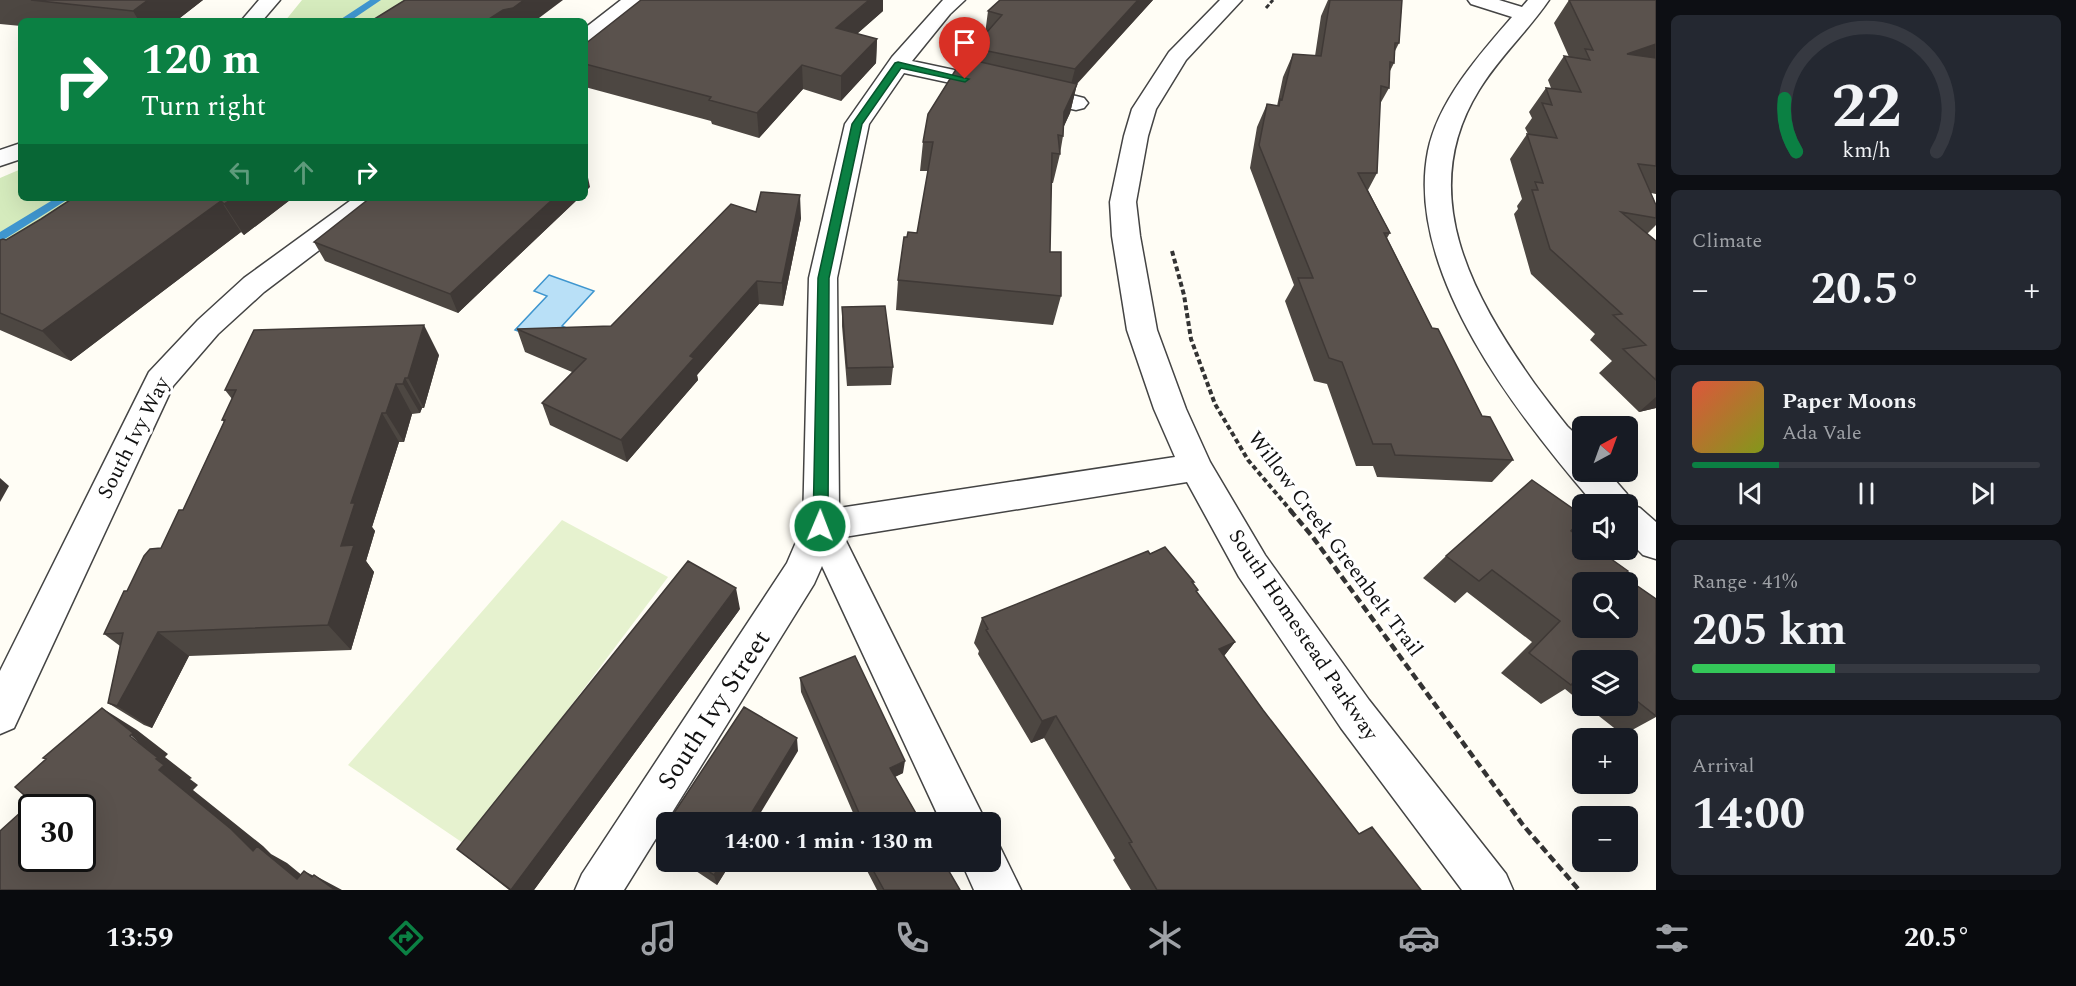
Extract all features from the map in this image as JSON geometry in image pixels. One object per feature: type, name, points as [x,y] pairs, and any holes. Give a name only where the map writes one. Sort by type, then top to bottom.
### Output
[{"type":"street","points":[[254,18],[270,0]]},
{"type":"street","points":[[588,36],[634,0]]},
{"type":"street","name":"South Ivy Street","points":[[598,890],[801,573],[820,526],[823,278],[857,124],[898,65],[943,10],[955,0]]},
{"type":"street","points":[[1478,0],[1533,7]]},
{"type":"street","name":"South Homestead Parkway","points":[[1247,6],[1198,33],[1177,57],[1144,109],[1129,166],[1124,202],[1128,247],[1142,330],[1170,409],[1197,467],[1252,566],[1375,741],[1490,890]]},
{"type":"street","points":[[1533,7],[1464,94],[1448,126],[1439,153],[1437,182],[1441,222],[1451,259],[1480,326],[1547,426],[1572,455]]},
{"type":"street","points":[[898,65],[1076,103]]},
{"type":"street","points":[[0,159],[18,151]]},
{"type":"street","name":"South Ivy Way","points":[[0,714],[160,381],[208,327],[254,285],[367,201]]},
{"type":"street","points":[[820,526],[1197,467]]},
{"type":"street","points":[[1596,482],[1606,494]]},
{"type":"street","name":"South Ivy Street","points":[[820,526],[959,812]]},
{"type":"street","points":[[1638,527],[1656,544]]},
{"type":"street","points":[[989,872],[998,890]]},
{"type":"path","points":[[1247,6],[1273,0]]},
{"type":"path","name":"Willow Creek Greenbelt Trail","points":[[1169,241],[1184,295],[1191,339],[1211,393],[1248,460],[1312,536],[1523,825],[1579,890]]},
{"type":"green space","points":[[302,0],[425,0],[397,18],[287,18]]},
{"type":"green space","points":[[18,170],[18,201],[111,201],[0,275],[0,178]]},
{"type":"green space","points":[[562,520],[668,577],[466,845],[348,765]]},
{"type":"water","points":[[549,275],[594,291],[562,326],[573,331],[559,346],[515,330],[547,296],[534,291]]},
{"type":"building","points":[[31,0],[148,0],[133,11]]},
{"type":"building","points":[[405,0],[524,0],[513,8],[503,10],[491,18],[376,18]]},
{"type":"building","points":[[641,0],[869,0],[836,28],[877,39],[841,76],[802,65],[757,113],[709,100],[711,97],[588,65],[588,42]]},
{"type":"building","points":[[1000,0],[1138,0],[1075,69],[973,48],[1002,15],[988,11]]},
{"type":"building","points":[[1330,0],[1402,0],[1399,43],[1395,43],[1394,63],[1390,62],[1389,88],[1381,86],[1377,173],[1358,173],[1390,233],[1384,233],[1432,328],[1438,329],[1482,416],[1490,417],[1513,460],[1395,455],[1391,444],[1373,444],[1342,362],[1329,358],[1298,278],[1313,278],[1259,145],[1267,104],[1279,106],[1293,54],[1321,56]]},
{"type":"building","points":[[1569,0],[1656,0],[1656,44],[1627,54],[1656,58],[1656,166],[1638,164],[1656,205],[1656,218],[1621,212],[1656,241],[1656,380],[1623,349],[1646,345],[1613,315],[1622,314],[1550,249],[1532,190],[1538,190],[1535,182],[1543,183],[1527,134],[1557,138],[1542,103],[1552,105],[1546,88],[1581,92],[1564,56],[1590,60],[1585,49],[1593,50]]},
{"type":"building","points":[[963,58],[1077,84],[1064,112],[1063,136],[1058,135],[1060,154],[1052,153],[1050,252],[1061,252],[1061,296],[898,280],[904,237],[907,237],[908,232],[917,233],[933,142],[923,142],[928,114]]},
{"type":"building","points":[[761,192],[800,195],[782,283],[757,281],[690,356],[694,358],[621,440],[542,403],[586,359],[517,329],[611,326],[731,204],[756,212]]},
{"type":"building","points":[[68,201],[221,201],[42,331],[0,313],[0,240],[6,240]]},
{"type":"building","points":[[366,201],[551,201],[450,294],[314,242]]},
{"type":"building","points":[[885,306],[893,367],[847,368],[842,307]]},
{"type":"building","points":[[424,325],[408,378],[405,378],[403,384],[396,384],[386,413],[382,413],[351,503],[355,503],[341,546],[354,545],[328,625],[158,632],[117,706],[108,703],[123,633],[104,634],[124,591],[127,591],[144,556],[150,549],[161,548],[179,510],[183,510],[225,420],[222,420],[236,390],[225,390],[254,330]]},
{"type":"building","points":[[1532,480],[1572,508],[1572,560],[1612,560],[1628,571],[1572,572],[1572,638],[1638,638],[1638,586],[1656,599],[1656,716],[1638,702],[1638,650],[1572,650],[1571,685],[1529,653],[1560,621],[1492,570],[1479,581],[1446,556]]},
{"type":"building","points":[[1165,547],[1194,582],[1192,582],[1198,590],[1196,591],[1235,642],[1219,649],[1263,710],[1359,834],[1372,827],[1421,890],[1157,890],[1129,843],[1132,842],[1056,716],[1042,721],[986,630],[988,629],[982,618],[1148,551],[1150,554]]},
{"type":"building","points":[[688,561],[736,588],[511,890],[457,849]]},
{"type":"building","points":[[855,656],[905,761],[890,768],[915,812],[859,812],[800,678]]},
{"type":"building","points":[[744,707],[797,738],[752,812],[675,812]]},
{"type":"building","points":[[102,708],[133,733],[130,736],[158,758],[156,759],[164,765],[159,770],[231,829],[253,851],[257,846],[297,879],[304,871],[312,877],[314,875],[335,890],[0,890],[0,831],[18,815],[18,872],[96,872],[96,794],[23,794],[15,787],[46,759],[43,758]]},
{"type":"building","points":[[874,872],[949,872],[960,890],[884,890]]},
{"type":"waterway","points":[[348,18],[376,0]]},
{"type":"waterway","points":[[0,238],[59,201]]},
{"type":"route","points":[[820,526],[823,278],[857,124],[898,65],[965,79]]}]
